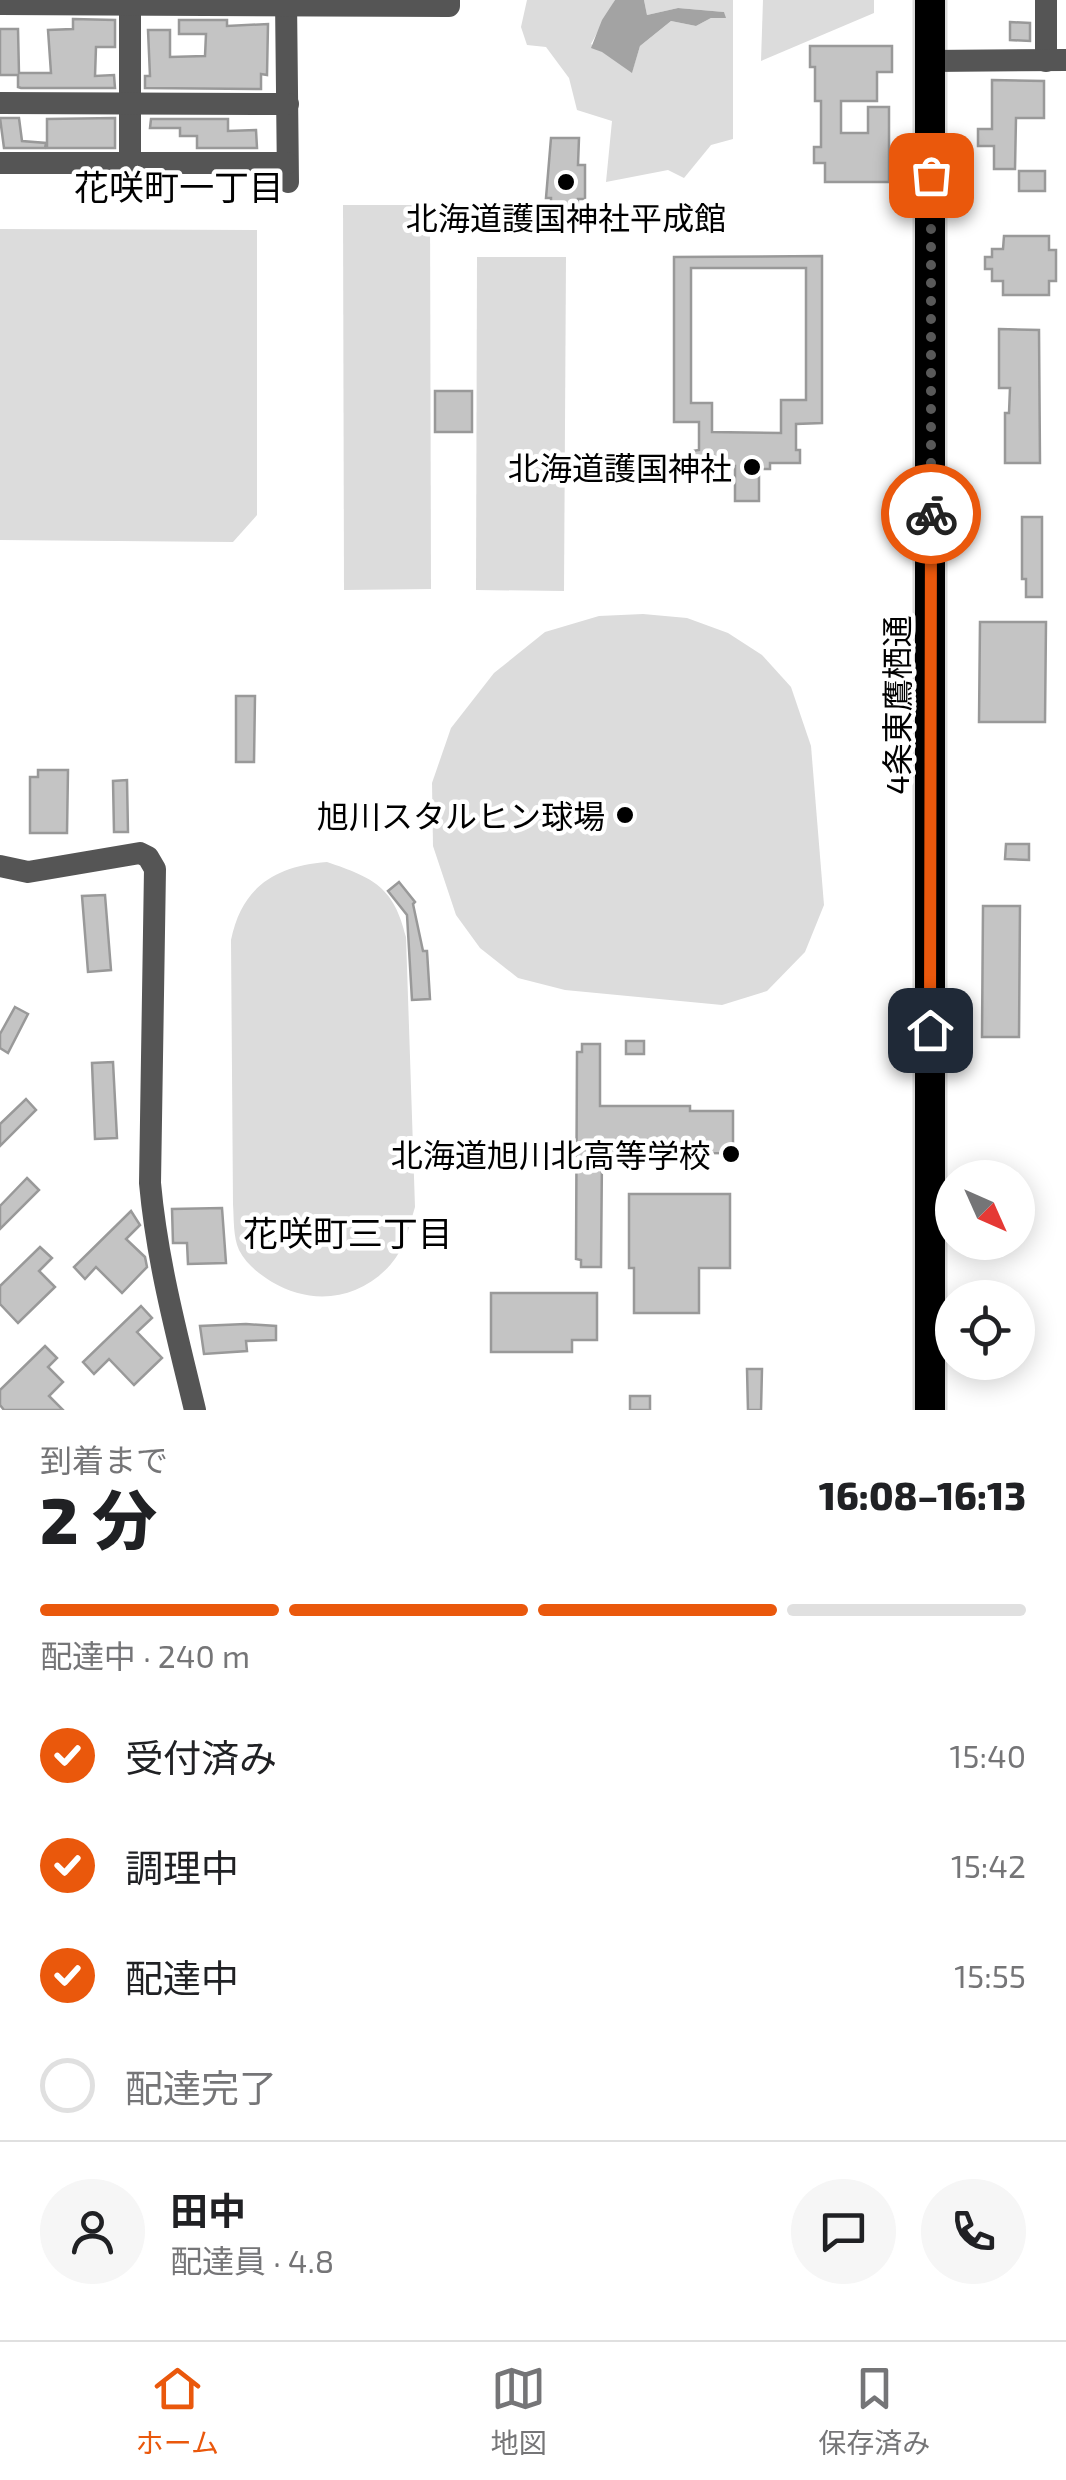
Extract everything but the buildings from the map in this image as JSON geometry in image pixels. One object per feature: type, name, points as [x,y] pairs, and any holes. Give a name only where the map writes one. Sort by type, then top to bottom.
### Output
[{"type":"highway","name":"4条東鷹栖通","points":[[930,0],[930,1410]]},
{"type":"street","points":[[0,4],[130,1],[449,6],[449,0]]},
{"type":"street","points":[[930,61],[1056,60],[1046,0]]},
{"type":"street","points":[[130,1],[130,163]]},
{"type":"street","points":[[0,163],[130,163],[287,173],[286,2]]},
{"type":"street","points":[[0,103],[288,104]]},
{"type":"street","points":[[0,866],[28,872],[140,852],[154,869],[150,1183],[170,1314],[195,1410]]},
{"type":"shaded area","points":[[527,0],[615,0],[591,44],[632,72],[640,46],[671,21],[696,26],[711,18],[725,18],[724,12],[678,8],[647,15],[644,0],[733,0],[733,139],[711,145],[684,178],[668,170],[606,182],[612,121],[577,110],[569,78],[546,47],[527,45],[521,27]]},
{"type":"shaded area","points":[[615,0],[644,0],[647,15],[678,8],[724,12],[726,18],[711,18],[696,26],[671,21],[640,46],[632,73],[591,48]]},
{"type":"shaded area","points":[[763,0],[874,0],[874,13],[761,61]]},
{"type":"shaded area","points":[[343,205],[430,205],[431,589],[344,590]]},
{"type":"shaded area","points":[[0,229],[257,230],[257,515],[233,542],[0,540]]},
{"type":"shaded area","points":[[477,257],[566,257],[564,591],[476,590]]},
{"type":"shaded area","name":"旭川スタルヒン球場","points":[[599,616],[687,618],[728,633],[762,655],[791,687],[811,746],[824,905],[805,952],[767,991],[722,1005],[565,990],[518,978],[480,948],[456,915],[433,846],[432,783],[451,728],[494,673],[545,632]]},
{"type":"shaded area","points":[[327,862],[380,887],[395,906],[406,937],[415,1207],[400,1251],[379,1276],[350,1292],[319,1296],[287,1290],[267,1279],[245,1260],[236,1239],[231,940],[243,906],[264,883],[292,868]]},
{"type":"way so far","points":[[931,175],[931,514]]},
{"type":"place","name":"北海道護国神社平成館","points":[[566,182]]},
{"type":"place","name":"北海道護国神社","points":[[752,467]]},
{"type":"place","name":"旭川スタルヒン球場","points":[[625,815]]},
{"type":"place","name":"北海道旭川北高等学校","points":[[731,1154]]},
{"type":"district","name":"花咲町一丁目","points":[[179,186]]},
{"type":"district","name":"花咲町三丁目","points":[[348,1232]]},
{"type":"route","points":[[930,1030],[931,514]]}]
